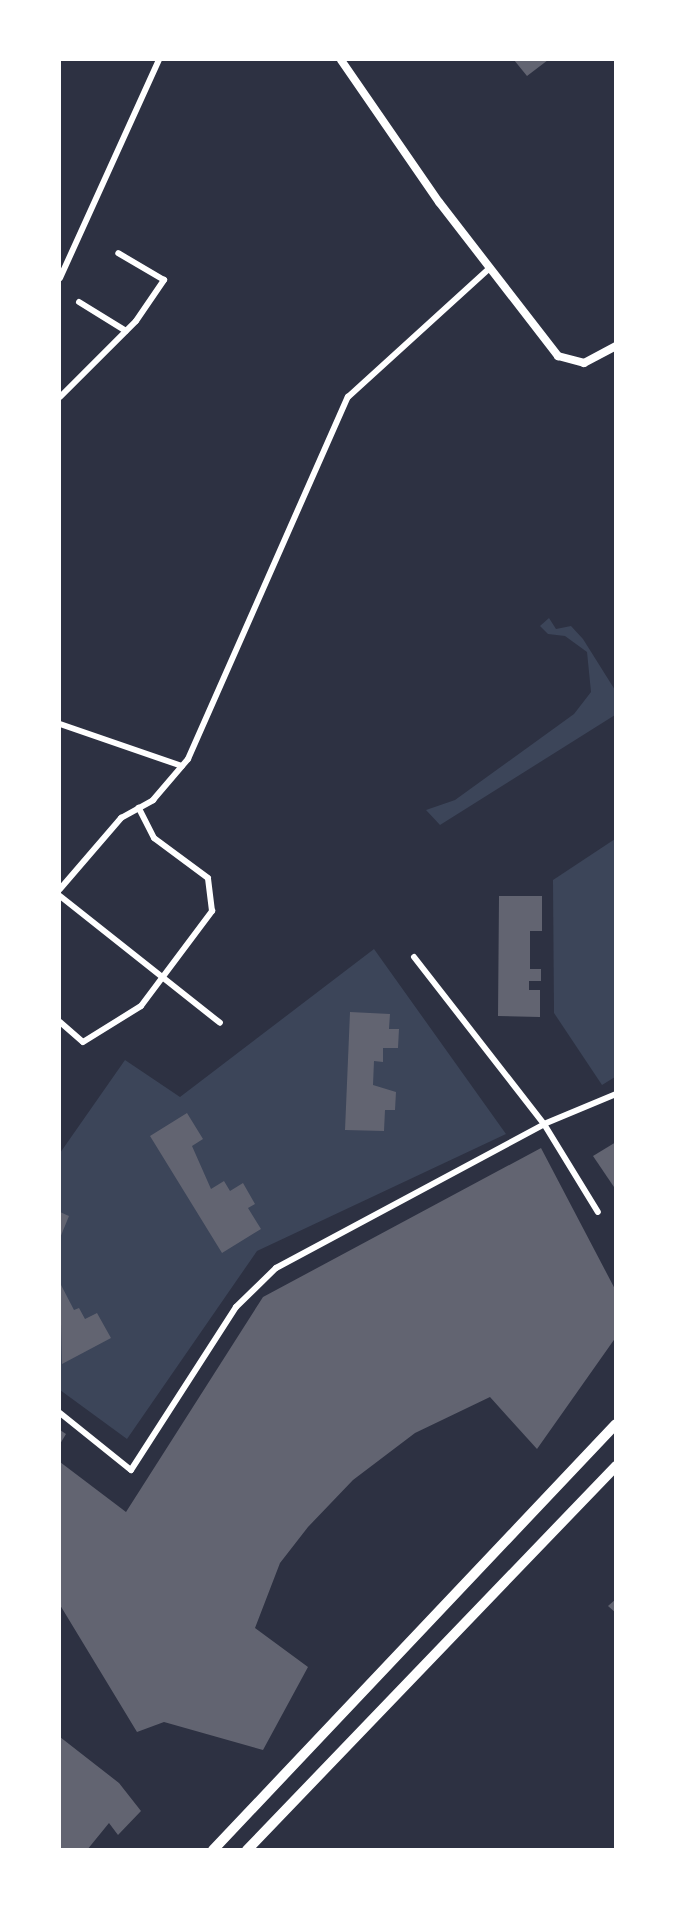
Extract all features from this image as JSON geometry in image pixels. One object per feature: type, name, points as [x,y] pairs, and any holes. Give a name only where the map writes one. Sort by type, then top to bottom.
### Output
[{"type":"main road","points":[[213,1850],[615,1424]]},
{"type":"main road","points":[[247,1850],[615,1466]]},
{"type":"street","points":[[60,278],[159,60]]},
{"type":"street","points":[[341,60],[490,268],[558,356],[584,363],[615,346]]},
{"type":"street","points":[[60,397],[126,331],[164,279],[118,253]]},
{"type":"street","points":[[60,889],[121,818],[139,808],[182,766],[348,397],[490,268]]},
{"type":"street","points":[[79,302],[126,331]]},
{"type":"street","points":[[60,724],[182,766]]},
{"type":"street","points":[[60,1022],[83,1042],[141,1006],[212,911],[208,877],[154,838],[139,808]]},
{"type":"street","points":[[60,896],[165,974],[220,1023]]},
{"type":"street","points":[[414,957],[544,1124],[598,1212]]},
{"type":"street","points":[[60,1413],[131,1469],[236,1307],[276,1268],[544,1124],[615,1094]]},
{"type":"shaded area","points":[[549,618],[556,629],[571,626],[583,639],[615,690],[615,715],[440,825],[426,810],[455,800],[574,714],[591,692],[587,652],[565,636],[548,634],[540,626]]},
{"type":"shaded area","points":[[615,839],[615,1077],[602,1085],[554,1013],[553,880]]},
{"type":"shaded area","points":[[374,949],[506,1134],[257,1251],[127,1439],[60,1390],[60,1153],[125,1060],[180,1097]]},
{"type":"building","points":[[514,60],[548,60],[527,76]]},
{"type":"building","points":[[499,896],[542,896],[542,931],[530,931],[530,969],[541,969],[541,981],[529,981],[529,990],[540,990],[540,1017],[498,1016]]},
{"type":"building","points":[[350,1012],[390,1014],[389,1029],[399,1029],[398,1048],[383,1048],[383,1062],[374,1061],[373,1085],[396,1092],[395,1110],[385,1110],[384,1131],[345,1130]]},
{"type":"building","points":[[187,1113],[203,1139],[192,1146],[211,1189],[224,1181],[230,1191],[243,1183],[255,1204],[248,1208],[261,1229],[222,1253],[150,1136]]},
{"type":"building","points":[[616,1142],[616,1190],[593,1156]]},
{"type":"building","points":[[541,1148],[616,1291],[616,1337],[537,1449],[490,1397],[415,1433],[353,1480],[308,1527],[280,1563],[255,1628],[308,1667],[263,1750],[164,1722],[137,1732],[60,1605],[60,1462],[126,1512],[263,1297]]},
{"type":"building","points":[[60,1212],[69,1216],[60,1238]]},
{"type":"building","points":[[60,1283],[74,1310],[79,1308],[85,1319],[97,1313],[111,1338],[62,1364]]},
{"type":"building","points":[[60,1430],[66,1434],[60,1444]]},
{"type":"building","points":[[616,1599],[616,1613],[608,1606]]},
{"type":"building","points":[[60,1737],[119,1783],[141,1811],[118,1835],[109,1823],[87,1850],[60,1850]]}]
